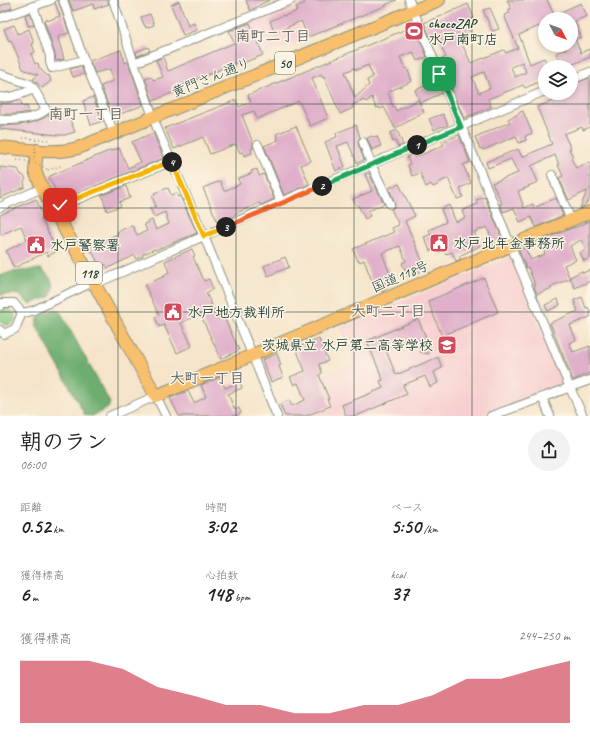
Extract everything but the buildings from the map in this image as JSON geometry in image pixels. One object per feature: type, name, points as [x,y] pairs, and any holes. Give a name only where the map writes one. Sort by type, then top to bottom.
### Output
[{"type":"highway","name":"黄門さん通り","points":[[36,151],[54,152],[70,150],[114,133],[411,5],[439,0]]},
{"type":"highway","name":"50","points":[[0,147],[36,151]]},
{"type":"highway","name":"118","points":[[36,151],[35,171],[42,188],[156,396]]},
{"type":"highway","name":"国道118号","points":[[156,396],[590,212]]},
{"type":"street","points":[[0,18],[51,0]]},
{"type":"street","points":[[63,0],[84,60],[114,133]]},
{"type":"street","points":[[113,0],[153,116],[204,236],[277,416]]},
{"type":"street","points":[[134,63],[291,0]]},
{"type":"street","points":[[411,5],[510,246],[583,416]]},
{"type":"street","points":[[33,6],[50,56],[52,68],[84,60]]},
{"type":"street","points":[[578,77],[590,72]]},
{"type":"street","points":[[0,74],[30,84],[46,110],[26,119],[0,120]]},
{"type":"street","points":[[0,97],[15,96],[34,89]]},
{"type":"street","points":[[22,313],[32,311],[281,202],[538,94]]},
{"type":"street","points":[[363,142],[390,204]]},
{"type":"street","points":[[258,145],[281,202]]},
{"type":"street","points":[[53,208],[172,161]]},
{"type":"street","points":[[552,175],[571,220]]},
{"type":"street","points":[[0,207],[42,188]]},
{"type":"street","points":[[0,306],[3,303],[14,303],[22,313]]},
{"type":"street","points":[[0,330],[4,334],[15,329],[22,313]]},
{"type":"street","points":[[491,416],[504,414],[590,380]]},
{"type":"street","points":[[110,416],[156,396],[166,416]]},
{"type":"street","points":[[542,398],[550,416]]},
{"type":"path","points":[[23,138],[36,151],[48,170],[60,166]]},
{"type":"path","points":[[17,160],[36,151],[48,140]]},
{"type":"shaded area","points":[[291,5],[305,38],[265,55],[250,22]]},
{"type":"shaded area","name":"茨城県立 水戸第二高等学校","points":[[510,257],[563,384],[478,416],[309,416],[334,406],[321,377],[354,363],[340,327]]},
{"type":"green space","points":[[41,269],[48,275],[53,285],[50,297],[30,304],[20,295],[0,295],[0,276],[11,272]]},
{"type":"green space","points":[[7,309],[13,311],[15,317],[13,323],[7,325],[1,323],[-1,317],[1,311]]},
{"type":"green space","points":[[56,309],[61,313],[110,403],[108,408],[92,416],[85,415],[36,325],[39,316]]},
{"type":"place","name":"chocoZAP 水戸南町店","points":[[414,31]]},
{"type":"place","name":"水戸北年金事務所","points":[[439,243]]},
{"type":"place","name":"水戸警察署","points":[[36,245]]},
{"type":"place","name":"水戸地方裁判所","points":[[173,312]]},
{"type":"place","name":"茨城県立 水戸第二高等学校","points":[[447,345]]},
{"type":"district","name":"南町二丁目","points":[[273,36]]},
{"type":"district","name":"南町一丁目","points":[[86,114]]},
{"type":"district","name":"大町二丁目","points":[[388,311]]},
{"type":"district","name":"大町一丁目","points":[[207,378]]},
{"type":"route","points":[[60,205],[172,161],[204,236],[281,202],[461,127],[439,74]]}]
